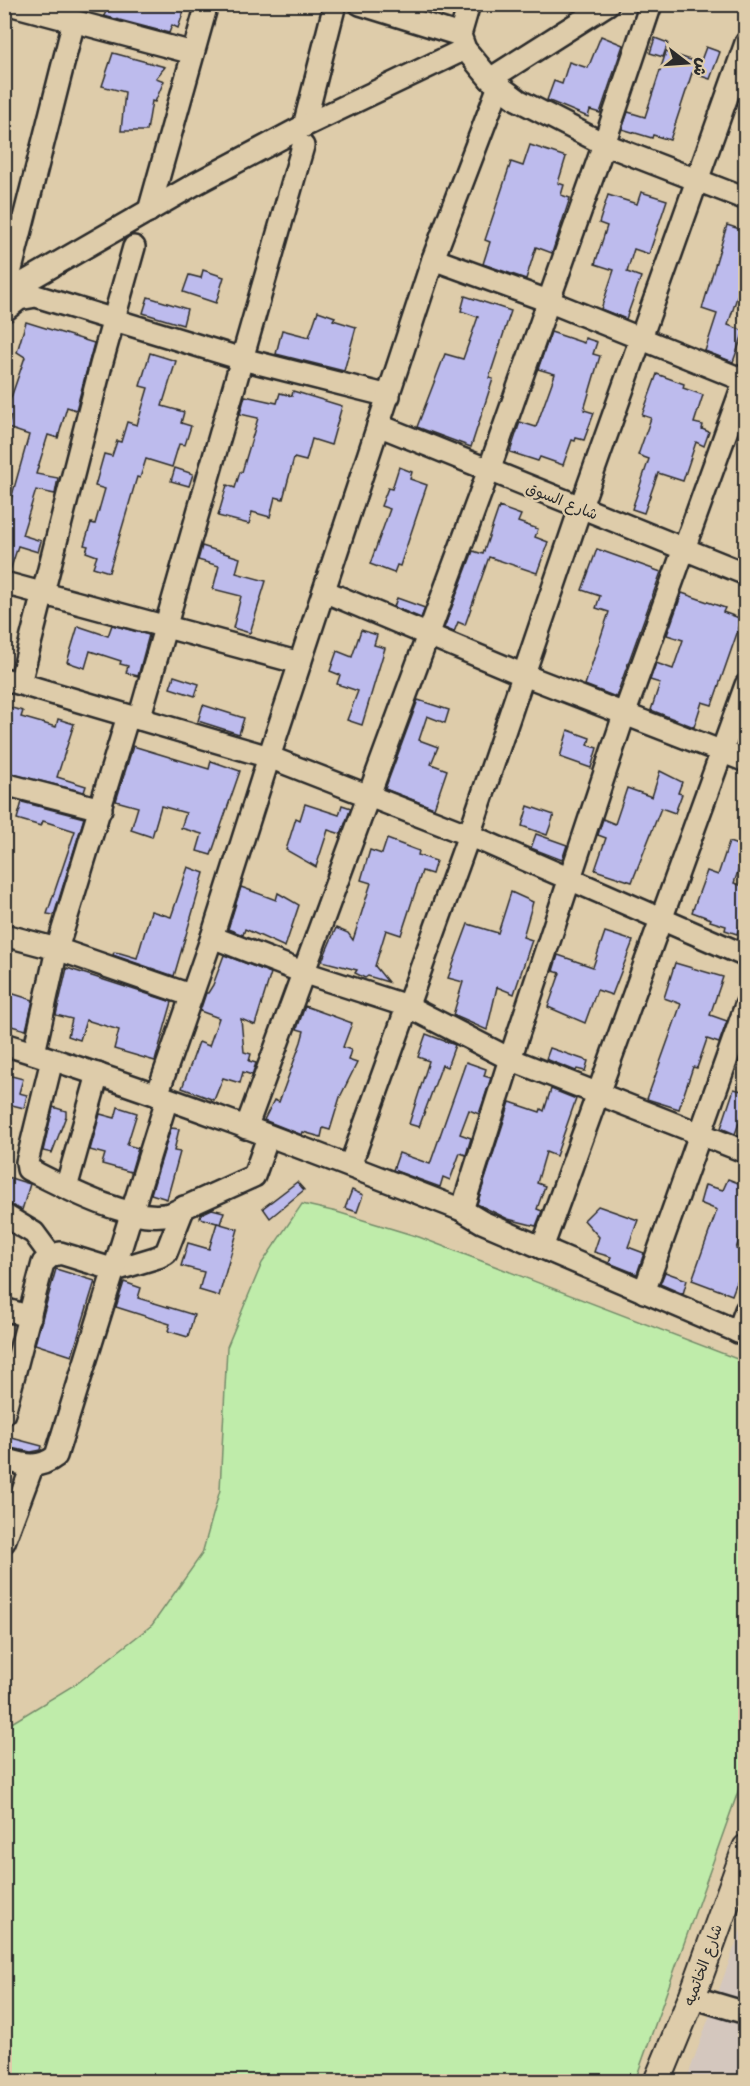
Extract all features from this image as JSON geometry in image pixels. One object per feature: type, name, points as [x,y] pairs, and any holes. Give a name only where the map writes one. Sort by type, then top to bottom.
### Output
[{"type":"main road","name":"شارع الخاتميه","points":[[657,2082],[692,1997],[746,1848]]},
{"type":"street","points":[[9,4],[194,53]]},
{"type":"street","points":[[149,211],[207,4]]},
{"type":"street","points":[[268,1137],[254,1176],[158,1217],[133,1213],[66,1188],[28,1169],[27,1162],[57,949],[101,809],[165,626],[304,136],[335,4]]},
{"type":"street","points":[[360,4],[463,42],[494,82],[518,100],[604,144],[746,199]]},
{"type":"street","points":[[463,42],[469,4]]},
{"type":"street","points":[[4,1459],[32,1467],[48,1463],[56,1456],[133,1213],[190,995],[212,937],[268,757],[494,82],[608,4]]},
{"type":"street","points":[[246,1128],[489,470],[651,4]]},
{"type":"street","points":[[5,299],[74,21]]},
{"type":"street","points":[[5,299],[149,211],[304,136],[463,42]]},
{"type":"street","points":[[350,1166],[469,835],[580,509],[746,43]]},
{"type":"street","points":[[134,246],[41,593],[12,681],[268,757],[469,835],[746,956]]},
{"type":"street","points":[[433,259],[548,301],[745,380],[624,715],[569,877],[462,1210]]},
{"type":"street","points":[[5,299],[36,296],[114,322],[242,359],[389,396]]},
{"type":"street","name":"شارع السوق","points":[[378,425],[580,509],[746,574]]},
{"type":"street","points":[[4,583],[300,663]]},
{"type":"street","points":[[324,591],[524,675],[746,761]]},
{"type":"street","points":[[542,1248],[599,1096],[746,685]]},
{"type":"street","points":[[4,784],[101,809]]},
{"type":"street","points":[[4,935],[57,949],[190,995]]},
{"type":"street","points":[[212,937],[305,973],[407,1006],[510,1059],[699,1136],[746,1152]]},
{"type":"street","points":[[644,1292],[746,1005]]},
{"type":"street","points":[[4,1044],[99,1074],[350,1166],[462,1210],[482,1222],[742,1333],[746,1310]]},
{"type":"street","points":[[66,1188],[99,1074]]},
{"type":"street","points":[[4,1413],[43,1263],[51,1256],[60,1253],[115,1270],[166,1253],[184,1207]]},
{"type":"street","points":[[4,1215],[34,1233],[51,1256]]},
{"type":"street","points":[[4,1309],[30,1317]]},
{"type":"street","points":[[4,1542],[32,1467]]},
{"type":"street","points":[[692,1997],[746,2013]]},
{"type":"shaded area","points":[[745,1918],[745,2081],[686,2081]]},
{"type":"green space","points":[[302,1204],[337,1212],[419,1237],[745,1362],[745,1772],[635,2081],[5,2081],[5,1727],[79,1682],[152,1625],[202,1554],[220,1490],[227,1347],[262,1263]]},
{"type":"building","points":[[109,4],[157,4],[184,11],[178,28],[172,25],[169,33],[104,16]]},
{"type":"building","points":[[601,36],[623,45],[600,113],[590,110],[588,117],[547,100],[554,81],[562,84],[569,62],[588,68]]},
{"type":"building","points":[[655,38],[668,43],[663,57],[650,53]]},
{"type":"building","points":[[706,47],[720,52],[710,79],[692,73],[670,140],[653,135],[652,138],[622,129],[628,112],[645,117],[666,52],[700,63]]},
{"type":"building","points":[[113,53],[165,67],[156,78],[164,81],[155,102],[152,101],[147,131],[121,131],[125,92],[102,86]]},
{"type":"building","points":[[530,145],[566,157],[558,183],[564,185],[561,195],[570,198],[552,253],[536,247],[526,279],[483,264],[490,242],[485,240],[511,162],[523,166]]},
{"type":"building","points":[[641,192],[667,200],[649,254],[634,249],[627,272],[641,277],[626,319],[601,309],[614,270],[595,264],[607,226],[599,223],[608,195],[637,204]]},
{"type":"building","points":[[727,225],[746,231],[746,269],[728,325],[744,331],[733,362],[705,351],[717,314],[702,309]]},
{"type":"building","points":[[203,270],[224,277],[216,303],[183,292],[189,275],[201,278]]},
{"type":"building","points":[[465,296],[511,311],[489,378],[493,379],[471,447],[417,427],[445,354],[463,359],[478,317],[461,311]]},
{"type":"building","points":[[148,297],[187,309],[183,325],[143,313]]},
{"type":"building","points":[[318,311],[335,317],[333,320],[356,327],[344,371],[276,354],[282,330],[309,337]]},
{"type":"building","points":[[26,322],[94,343],[76,410],[67,407],[58,438],[48,435],[36,474],[58,478],[55,494],[36,490],[22,535],[41,541],[38,552],[18,546],[10,571],[4,571],[4,524],[29,435],[8,428],[11,416],[5,415],[25,357],[17,352]]},
{"type":"building","points":[[551,332],[584,343],[585,338],[597,342],[593,354],[600,356],[584,410],[594,413],[584,440],[576,438],[575,441],[572,440],[563,465],[540,457],[538,461],[510,452],[520,422],[536,427],[555,374],[538,369]]},
{"type":"building","points":[[150,353],[176,361],[162,406],[184,412],[181,423],[191,426],[185,445],[179,444],[172,467],[146,459],[140,478],[137,477],[109,572],[93,567],[97,556],[86,552],[88,546],[84,545],[91,523],[95,524],[105,489],[95,486],[104,454],[112,456],[117,441],[121,442],[127,422],[137,425],[148,388],[140,386]]},
{"type":"building","points":[[657,374],[684,384],[683,388],[703,395],[694,423],[703,425],[702,429],[709,432],[704,446],[696,442],[683,481],[658,473],[644,513],[632,509],[649,459],[638,455],[651,418],[642,415]]},
{"type":"building","points":[[293,391],[342,406],[331,445],[312,439],[306,461],[294,458],[283,499],[275,497],[270,517],[252,512],[249,524],[218,516],[227,485],[235,488],[240,472],[242,472],[258,418],[240,414],[245,396],[277,403],[280,393],[292,396]]},
{"type":"building","points":[[399,467],[412,472],[410,479],[427,485],[400,566],[397,565],[394,573],[370,564],[390,509],[381,506],[388,488],[392,489]]},
{"type":"building","points":[[175,468],[193,474],[189,486],[171,481]]},
{"type":"building","points":[[499,507],[521,515],[518,522],[538,529],[535,537],[548,542],[537,573],[489,557],[465,625],[458,622],[454,632],[444,628],[473,551],[483,554]]},
{"type":"building","points":[[202,546],[240,558],[236,573],[266,581],[250,633],[233,628],[241,596],[213,589],[219,566],[198,560]]},
{"type":"building","points":[[597,549],[661,572],[616,697],[585,685],[609,612],[596,608],[600,596],[582,590]]},
{"type":"building","points":[[682,593],[725,608],[723,612],[742,619],[712,705],[702,702],[694,727],[651,710],[660,683],[650,680],[656,663],[673,669],[683,640],[667,635]]},
{"type":"building","points":[[397,598],[425,608],[421,618],[394,607]]},
{"type":"building","points":[[112,625],[149,635],[138,676],[126,673],[128,666],[120,664],[121,661],[90,651],[85,668],[67,662],[78,626],[108,636]]},
{"type":"building","points":[[361,630],[377,635],[374,645],[385,648],[362,725],[347,720],[358,691],[337,684],[340,675],[330,671],[337,651],[352,657]]},
{"type":"building","points":[[174,676],[199,684],[195,696],[170,688]]},
{"type":"building","points":[[418,700],[449,710],[445,723],[427,716],[419,740],[438,747],[431,764],[447,770],[434,808],[385,789]]},
{"type":"building","points":[[203,705],[244,718],[239,734],[198,721]]},
{"type":"building","points":[[4,706],[23,711],[21,717],[56,727],[58,719],[74,724],[57,777],[86,786],[84,792],[4,772]]},
{"type":"building","points":[[568,730],[590,738],[588,745],[597,748],[591,768],[560,757]]},
{"type":"building","points":[[133,746],[209,769],[211,761],[240,771],[211,855],[197,851],[202,834],[181,828],[186,813],[161,806],[152,837],[131,830],[138,807],[116,801]]},
{"type":"building","points":[[660,771],[682,782],[678,793],[682,794],[675,813],[661,808],[632,882],[595,870],[606,838],[598,835],[603,819],[615,824],[627,788],[652,797]]},
{"type":"building","points":[[22,802],[84,818],[54,915],[47,914],[75,831],[43,821],[41,826],[17,819]]},
{"type":"building","points":[[305,804],[339,815],[342,805],[351,808],[341,834],[328,830],[316,867],[286,850],[296,818],[300,820]]},
{"type":"building","points":[[528,806],[554,815],[547,835],[522,826]]},
{"type":"building","points":[[536,834],[567,845],[562,860],[531,848]]},
{"type":"building","points":[[387,839],[419,851],[418,855],[436,861],[432,874],[422,871],[401,935],[386,930],[375,966],[388,982],[368,976],[365,978],[355,973],[357,970],[322,961],[336,928],[348,933],[353,940],[371,883],[361,880],[370,850],[382,854]]},
{"type":"building","points":[[729,842],[746,848],[734,883],[746,887],[746,908],[737,934],[725,930],[726,926],[692,912],[707,871],[718,875]]},
{"type":"building","points":[[188,867],[204,873],[174,976],[113,955],[114,952],[137,958],[151,911],[171,917]]},
{"type":"building","points":[[241,887],[276,900],[278,893],[299,905],[285,947],[245,929],[243,935],[228,929]]},
{"type":"building","points":[[511,892],[533,902],[523,937],[532,940],[514,994],[497,987],[487,1030],[453,1015],[463,982],[448,978],[468,924],[498,933]]},
{"type":"building","points":[[605,932],[633,941],[612,995],[597,990],[585,1023],[548,1007],[560,973],[553,971],[558,955],[593,967]]},
{"type":"building","points":[[224,955],[271,973],[255,1025],[241,1019],[244,1052],[251,1054],[249,1061],[256,1063],[252,1075],[243,1072],[240,1083],[223,1078],[214,1100],[182,1088],[199,1042],[209,1046],[219,1018],[200,1011]]},
{"type":"building","points":[[675,963],[723,977],[710,1015],[727,1021],[719,1043],[707,1039],[697,1068],[693,1067],[679,1109],[647,1099],[681,1004],[664,998]]},
{"type":"building","points":[[67,968],[172,1002],[155,1061],[114,1049],[119,1030],[86,1020],[80,1040],[68,1036],[72,1019],[56,1015]]},
{"type":"building","points":[[4,991],[33,1000],[26,1030],[4,1024]]},
{"type":"building","points":[[305,1006],[352,1023],[343,1047],[351,1050],[348,1060],[357,1063],[340,1097],[330,1130],[323,1128],[321,1137],[303,1132],[302,1135],[264,1120],[274,1100],[279,1102],[301,1042],[304,1031],[297,1029]]},
{"type":"building","points":[[426,1034],[455,1045],[447,1067],[442,1065],[419,1127],[409,1124],[429,1061],[418,1057]]},
{"type":"building","points":[[550,1048],[588,1061],[585,1071],[577,1069],[576,1071],[546,1059]]},
{"type":"building","points":[[466,1062],[486,1069],[484,1076],[491,1078],[479,1114],[469,1110],[460,1134],[471,1138],[466,1155],[460,1153],[450,1180],[443,1177],[440,1187],[393,1170],[399,1153],[430,1164]]},
{"type":"building","points":[[4,1074],[23,1079],[19,1093],[27,1095],[24,1108],[4,1103]]},
{"type":"building","points":[[551,1089],[576,1099],[556,1156],[546,1152],[537,1183],[545,1186],[537,1209],[542,1211],[536,1226],[508,1219],[477,1204],[510,1102],[540,1112],[541,1109],[544,1111]]},
{"type":"building","points":[[734,1089],[746,1092],[746,1104],[735,1134],[721,1128]]},
{"type":"building","points":[[53,1107],[66,1111],[66,1116],[52,1153],[43,1151]]},
{"type":"building","points":[[118,1107],[137,1113],[127,1145],[138,1148],[131,1172],[102,1164],[105,1154],[90,1150],[100,1114],[115,1118]]},
{"type":"building","points":[[171,1128],[179,1129],[174,1151],[180,1152],[167,1199],[151,1194]]},
{"type":"building","points":[[4,1176],[30,1184],[22,1210],[4,1202]]},
{"type":"building","points":[[728,1179],[746,1186],[746,1219],[736,1249],[746,1252],[746,1258],[732,1295],[692,1280],[717,1210],[700,1203],[705,1185],[723,1190]]},
{"type":"building","points":[[297,1182],[304,1190],[270,1218],[263,1208]]},
{"type":"building","points":[[352,1190],[363,1195],[357,1212],[345,1208]]},
{"type":"building","points":[[598,1206],[638,1220],[628,1247],[644,1253],[637,1274],[609,1263],[611,1257],[594,1252],[599,1237],[584,1220]]},
{"type":"building","points":[[212,1209],[224,1212],[220,1224],[200,1218],[201,1214]]},
{"type":"building","points":[[217,1223],[238,1229],[219,1296],[199,1290],[204,1272],[181,1266],[188,1243],[209,1249]]},
{"type":"building","points":[[56,1269],[95,1281],[72,1356],[35,1344]]},
{"type":"building","points":[[665,1272],[687,1280],[683,1294],[660,1284]]},
{"type":"building","points":[[124,1282],[141,1288],[138,1298],[194,1315],[188,1337],[168,1331],[170,1324],[116,1307]]},
{"type":"building","points":[[8,1437],[42,1446],[41,1450],[31,1452],[5,1447]]}]
